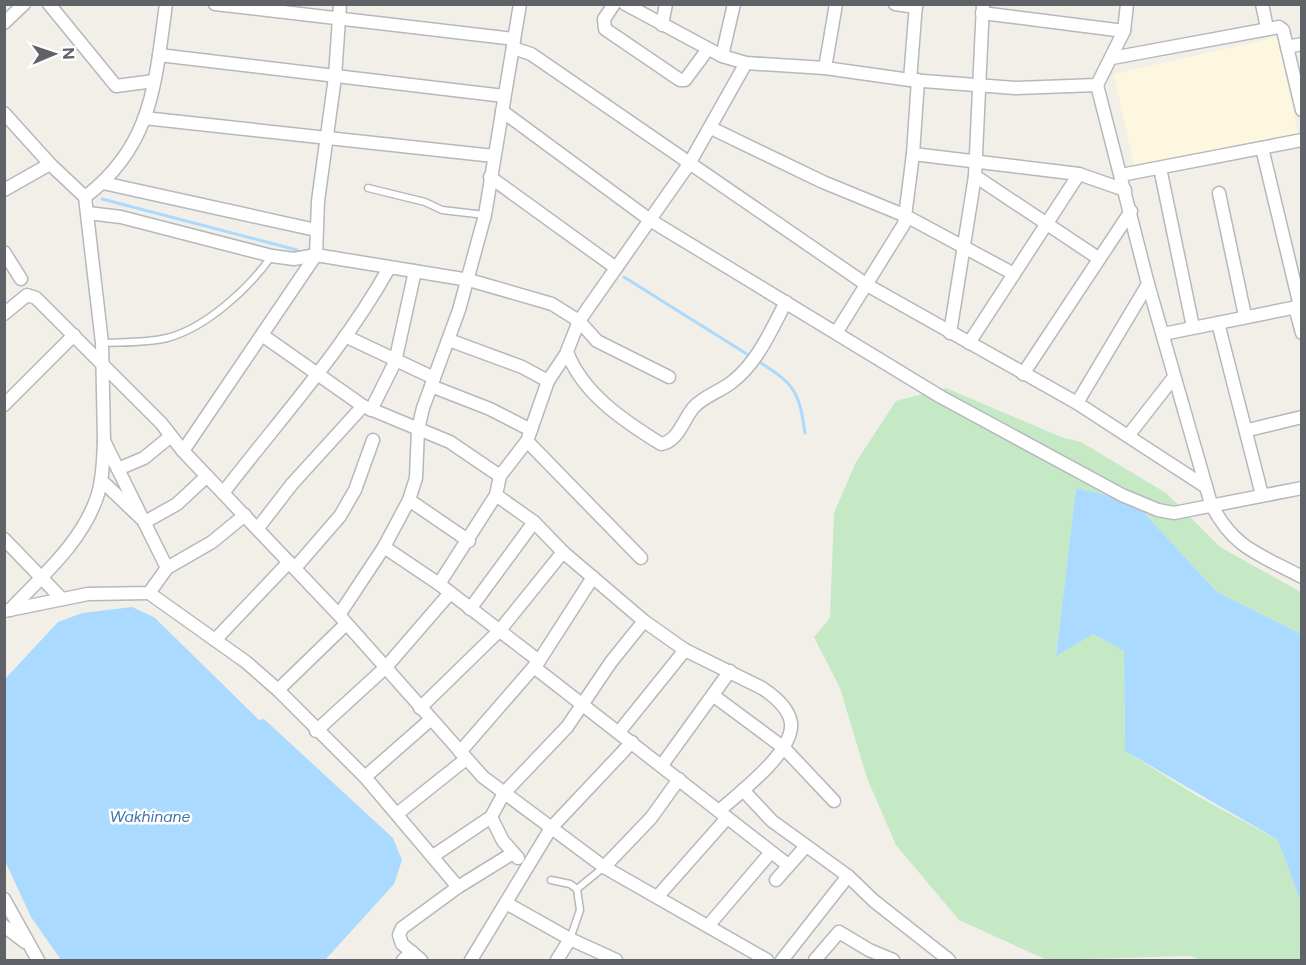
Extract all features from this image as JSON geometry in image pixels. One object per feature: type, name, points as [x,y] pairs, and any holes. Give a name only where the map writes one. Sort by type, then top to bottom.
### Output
[{"type":"street","points":[[4,23],[24,4]]},
{"type":"street","points":[[49,4],[116,86],[154,81]]},
{"type":"street","points":[[85,197],[103,183],[136,141],[154,81],[166,4]]},
{"type":"street","points":[[215,4],[514,43],[867,285],[1077,403],[1206,487]]},
{"type":"street","points":[[183,451],[316,255],[316,230],[335,77],[340,4]]},
{"type":"street","points":[[278,690],[343,619],[409,500],[419,468],[418,429],[432,382],[469,280],[485,215],[520,4]]},
{"type":"street","points":[[614,4],[604,19],[605,29],[680,80],[684,81],[708,49]]},
{"type":"street","points":[[625,4],[722,56],[746,63],[825,68],[914,80],[1030,88],[1097,85]]},
{"type":"street","points":[[662,25],[666,4]]},
{"type":"street","points":[[722,56],[734,4]]},
{"type":"street","points":[[825,68],[836,4]]},
{"type":"street","points":[[836,333],[901,233],[906,216],[913,153],[916,6],[895,4]]},
{"type":"street","points":[[1127,4],[1124,31],[1097,85],[1148,284],[1211,504],[1222,525],[1232,537],[1302,577]]},
{"type":"street","points":[[1262,4],[1267,28]]},
{"type":"street","points":[[951,333],[975,176],[982,9],[1124,31]]},
{"type":"street","points":[[1112,58],[1267,28],[1281,28],[1302,110]]},
{"type":"street","points":[[1287,47],[1302,44]]},
{"type":"street","points":[[159,55],[504,96]]},
{"type":"street","points":[[439,584],[469,541],[496,495],[500,476],[529,436],[551,375],[566,353],[579,321],[689,164],[711,129],[746,63]]},
{"type":"street","points":[[502,111],[650,220],[941,397],[1122,495],[1158,510],[1174,513],[1302,488]]},
{"type":"street","points":[[4,113],[50,164],[85,197],[102,343],[104,441],[101,480],[87,519],[71,544],[7,610]]},
{"type":"street","points":[[144,118],[494,156]]},
{"type":"street","points":[[711,129],[823,182],[906,216],[1014,274]]},
{"type":"street","points":[[1121,175],[1302,141]]},
{"type":"street","points":[[1262,148],[1299,306],[1302,333]]},
{"type":"street","points":[[913,153],[976,159],[1079,174],[1125,190]]},
{"type":"street","points":[[4,190],[50,164]]},
{"type":"street","points":[[1160,168],[1193,327]]},
{"type":"street","points":[[969,344],[1079,174]]},
{"type":"street","points":[[975,176],[1098,258]]},
{"type":"street","points":[[490,177],[616,268]]},
{"type":"street","points":[[103,183],[316,230]]},
{"type":"street","points":[[1220,193],[1245,316]]},
{"type":"street","points":[[1023,374],[1131,211]]},
{"type":"street","points":[[88,213],[121,217],[272,256],[294,259],[316,255],[469,280],[552,304],[579,321],[597,341],[669,377]]},
{"type":"street","points":[[4,252],[21,279]]},
{"type":"street","points":[[223,493],[268,433],[317,375],[365,310],[389,268]]},
{"type":"street","points":[[258,528],[292,484],[367,408],[395,362],[415,271]]},
{"type":"street","points":[[1077,403],[1148,284]]},
{"type":"street","points":[[4,314],[27,295],[36,298],[102,363],[343,619],[463,756],[504,793],[604,867],[768,960]]},
{"type":"street","points":[[566,353],[571,365],[582,379],[618,417],[661,444],[666,443],[674,436],[695,405],[734,381],[754,359],[786,302]]},
{"type":"street","points":[[1163,334],[1299,306]]},
{"type":"street","points":[[1218,323],[1248,430],[1263,495]]},
{"type":"street","points":[[4,405],[74,335]]},
{"type":"street","points":[[262,335],[367,408],[450,442],[500,476]]},
{"type":"street","points":[[345,336],[432,382],[490,409],[529,436],[641,558]]},
{"type":"street","points":[[449,340],[522,367],[551,375]]},
{"type":"street","points":[[1128,436],[1174,377]]},
{"type":"street","points":[[1248,430],[1302,417]]},
{"type":"street","points":[[118,469],[144,458],[171,436]]},
{"type":"street","points":[[215,640],[340,516],[355,490],[373,440]]},
{"type":"street","points":[[104,441],[167,568]]},
{"type":"street","points":[[145,522],[186,497],[207,476]]},
{"type":"street","points":[[101,480],[145,522]]},
{"type":"street","points":[[496,495],[534,522],[563,552],[644,621],[685,650],[762,688],[782,705],[791,722],[784,748],[743,790],[658,896]]},
{"type":"street","points":[[409,500],[469,541]]},
{"type":"street","points":[[149,592],[167,568],[212,542],[245,515]]},
{"type":"street","points":[[470,609],[534,522]]},
{"type":"street","points":[[4,539],[62,599]]},
{"type":"street","points":[[384,547],[439,584],[500,630],[582,703],[788,865]]},
{"type":"street","points":[[420,708],[500,630],[563,552]]},
{"type":"street","points":[[397,814],[463,756],[536,664],[593,577]]},
{"type":"street","points":[[7,610],[88,594],[149,592],[278,690],[316,731],[365,777],[458,888]]},
{"type":"street","points":[[316,731],[386,667],[450,592]]},
{"type":"street","points":[[433,856],[491,817],[504,793],[567,727],[582,703],[644,621]]},
{"type":"street","points":[[619,732],[685,650]]},
{"type":"street","points":[[662,765],[730,671]]},
{"type":"street","points":[[714,696],[784,748],[834,801]]},
{"type":"street","points":[[365,777],[430,720]]},
{"type":"street","points":[[471,960],[551,828],[632,742]]},
{"type":"street","points":[[604,867],[651,818],[680,779]]},
{"type":"street","points":[[743,790],[772,821],[848,876],[874,902],[949,960]]},
{"type":"street","points":[[491,817],[513,853],[527,866]]},
{"type":"street","points":[[776,880],[806,846]]},
{"type":"street","points":[[708,926],[771,852]]},
{"type":"street","points":[[412,958],[400,940],[402,928],[513,853]]},
{"type":"street","points":[[782,960],[804,928],[848,876]]},
{"type":"street","points":[[4,899],[38,960]]},
{"type":"street","points":[[506,903],[570,939],[616,960]]},
{"type":"street","points":[[4,926],[28,945]]},
{"type":"street","points":[[815,960],[839,932],[869,950],[893,960]]},
{"type":"street","points":[[557,960],[570,939]]},
{"type":"lane","points":[[368,188],[425,202],[442,210],[485,215]]},
{"type":"lane","points":[[102,343],[168,338],[194,327],[254,281],[272,256]]},
{"type":"lane","points":[[577,889],[604,867]]},
{"type":"lane","points":[[551,880],[570,884],[577,889],[580,910],[570,939]]},
{"type":"shaded area","points":[[1277,37],[1299,138],[1136,175],[1114,74]]},
{"type":"green space","points":[[946,388],[1061,437],[1081,442],[1166,493],[1220,547],[1301,592],[1301,634],[1217,592],[1134,502],[1076,488],[1056,655],[1093,634],[1124,651],[1125,751],[1199,797],[1278,840],[1301,903],[1301,960],[1202,960],[1189,956],[1047,960],[959,920],[896,845],[867,778],[840,688],[814,637],[830,618],[834,513],[856,462],[896,401]]},
{"type":"water","points":[[1076,488],[1134,502],[1217,592],[1301,634],[1301,903],[1278,840],[1125,751],[1124,651],[1093,634],[1056,656]]},
{"type":"water","name":"Wakhinane","points":[[132,607],[154,617],[259,720],[264,719],[393,838],[402,860],[394,884],[325,960],[61,960],[31,917],[5,861],[5,679],[58,622],[82,613]]},
{"type":"waterway","points":[[102,199],[297,250]]},
{"type":"waterway","points":[[624,277],[750,356]]},
{"type":"waterway","points":[[756,360],[778,375],[792,389],[800,406],[805,433]]}]
